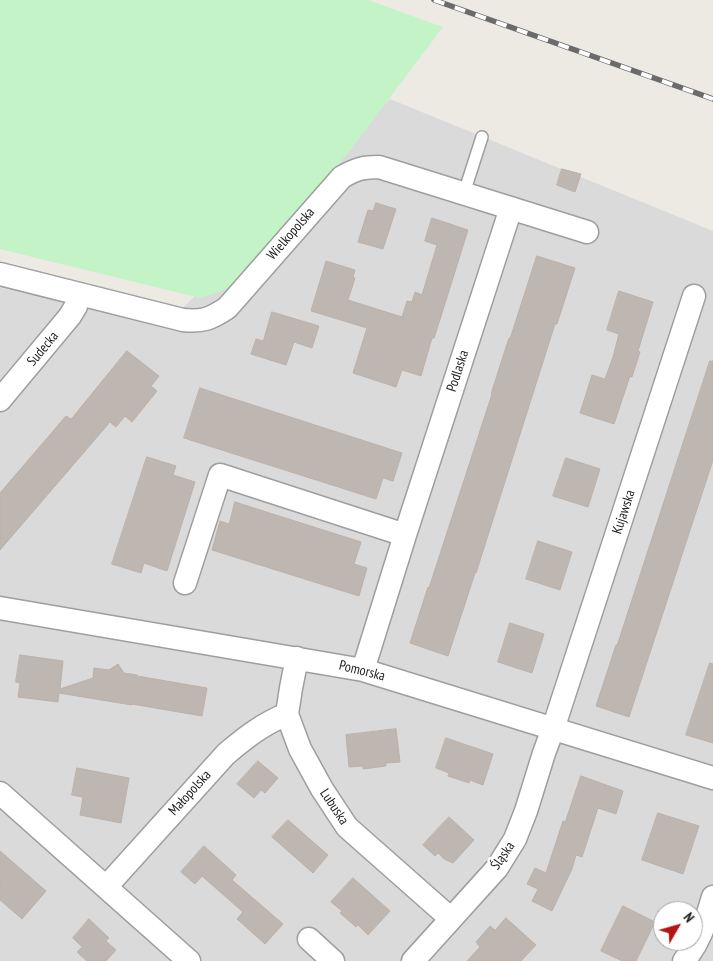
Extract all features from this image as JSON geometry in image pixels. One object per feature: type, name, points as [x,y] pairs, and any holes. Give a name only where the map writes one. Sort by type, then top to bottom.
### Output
[{"type":"street","name":"Wielkopolska","points":[[0,274],[183,320],[194,321],[212,318],[227,308],[333,185],[354,170],[367,167],[379,167],[587,232]]},
{"type":"street","name":"Podlaska","points":[[363,670],[511,208]]},
{"type":"street","name":"Sudecka","points":[[0,400],[70,316],[76,306],[78,294]]},
{"type":"street","name":"Kujawska","points":[[553,729],[694,296]]},
{"type":"street","points":[[185,583],[220,476],[405,535]]},
{"type":"street","name":"Pomorska","points":[[0,608],[363,670],[713,778]]},
{"type":"street","name":"Lubuska","points":[[297,658],[287,714],[300,750],[322,789],[347,827],[450,918]]},
{"type":"street","name":"Małopolska","points":[[106,887],[226,754],[246,736],[287,714]]},
{"type":"street","name":"Śląska","points":[[413,961],[497,868],[515,839],[553,729]]},
{"type":"street","points":[[0,793],[189,961]]},
{"type":"street","points":[[684,961],[700,938],[713,897]]},
{"type":"street","points":[[309,939],[333,961]]},
{"type":"lane","points":[[464,193],[482,137]]},
{"type":"shaded area","points":[[390,99],[713,231],[713,961],[0,961],[0,288],[169,322]]},
{"type":"green space","points":[[0,0],[368,0],[443,27],[352,148],[236,286],[200,298],[0,249]]},
{"type":"building","points":[[562,169],[581,174],[575,192],[557,185]]},
{"type":"building","points":[[376,203],[396,209],[383,249],[358,242],[368,210],[373,211]]},
{"type":"building","points":[[432,218],[468,230],[421,376],[402,370],[396,387],[353,373],[367,328],[311,311],[326,261],[355,270],[353,277],[355,278],[348,300],[402,317],[407,301],[412,302],[415,292],[422,295],[437,245],[425,241]]},
{"type":"building","points":[[537,256],[575,268],[557,324],[555,324],[448,656],[410,643]]},
{"type":"building","points":[[619,291],[653,302],[638,351],[640,352],[614,424],[580,413],[592,375],[605,379],[613,357],[619,334],[607,330]]},
{"type":"building","points":[[272,312],[319,326],[312,348],[294,342],[286,365],[251,354],[256,339],[263,341]]},
{"type":"building","points":[[127,351],[159,376],[151,386],[157,391],[132,422],[125,416],[116,427],[110,422],[0,550],[0,493],[66,416],[71,419]]},
{"type":"building","points":[[710,361],[713,361],[713,460],[629,717],[596,706]]},
{"type":"building","points":[[200,388],[402,453],[393,481],[383,478],[376,499],[184,438]]},
{"type":"building","points":[[147,457],[176,466],[173,475],[195,482],[167,571],[144,563],[141,573],[112,564]]},
{"type":"building","points":[[566,458],[600,469],[588,507],[553,496]]},
{"type":"building","points":[[235,502],[361,542],[354,564],[367,568],[359,596],[212,550],[220,521],[229,524]]},
{"type":"building","points":[[538,541],[572,552],[560,590],[526,579]]},
{"type":"building","points":[[510,623],[544,634],[532,673],[498,662]]},
{"type":"building","points":[[20,655],[63,661],[60,689],[93,678],[94,668],[109,670],[118,664],[124,673],[207,688],[202,716],[59,693],[58,702],[18,697],[20,683],[16,682]]},
{"type":"building","points":[[710,663],[713,664],[713,743],[686,735]]},
{"type":"building","points":[[396,729],[400,762],[386,763],[386,766],[363,769],[363,766],[349,767],[346,735]]},
{"type":"building","points":[[446,738],[493,754],[483,785],[470,780],[469,783],[448,776],[449,773],[436,768]]},
{"type":"building","points":[[258,761],[278,778],[265,793],[261,790],[254,798],[237,784]]},
{"type":"building","points":[[77,768],[129,778],[121,823],[80,815],[83,797],[72,795]]},
{"type":"building","points":[[581,776],[623,791],[616,814],[598,808],[582,857],[576,855],[572,869],[552,911],[532,901],[538,889],[527,884],[535,868],[546,873],[563,821],[565,822]]},
{"type":"building","points":[[658,813],[699,826],[683,874],[642,860]]},
{"type":"building","points":[[449,817],[474,840],[453,863],[444,859],[438,853],[435,856],[423,845]]},
{"type":"building","points":[[288,820],[328,855],[313,873],[272,837]]},
{"type":"building","points":[[204,846],[236,875],[232,880],[283,924],[265,944],[237,919],[243,912],[202,876],[195,884],[181,872]]},
{"type":"building","points":[[0,851],[46,891],[22,919],[0,900]]},
{"type":"building","points":[[353,878],[390,911],[368,935],[358,925],[356,927],[340,913],[342,911],[331,902]]},
{"type":"building","points":[[623,906],[653,921],[653,926],[636,961],[622,961],[601,951]]},
{"type":"building","points":[[506,918],[536,945],[521,961],[467,961],[480,947],[476,942],[490,926],[495,930]]},
{"type":"building","points":[[89,919],[109,938],[106,941],[116,950],[106,961],[87,961],[77,952],[82,947],[73,938]]},
{"type":"railway","points":[[434,0],[713,99]]}]
